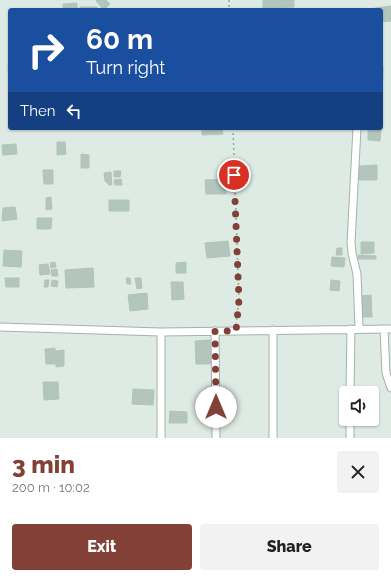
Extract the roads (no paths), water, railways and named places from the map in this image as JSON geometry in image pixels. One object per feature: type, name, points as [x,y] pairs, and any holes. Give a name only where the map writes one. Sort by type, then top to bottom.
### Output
[{"type":"street","points":[[351,386],[355,329],[356,274],[351,243],[357,130]]},
{"type":"street","points":[[0,327],[161,332],[388,329],[386,373],[391,388]]},
{"type":"street","points":[[273,330],[273,438]]},
{"type":"street","points":[[215,331],[216,438]]},
{"type":"street","points":[[161,332],[161,438]]},
{"type":"street","points":[[350,426],[350,438]]}]
